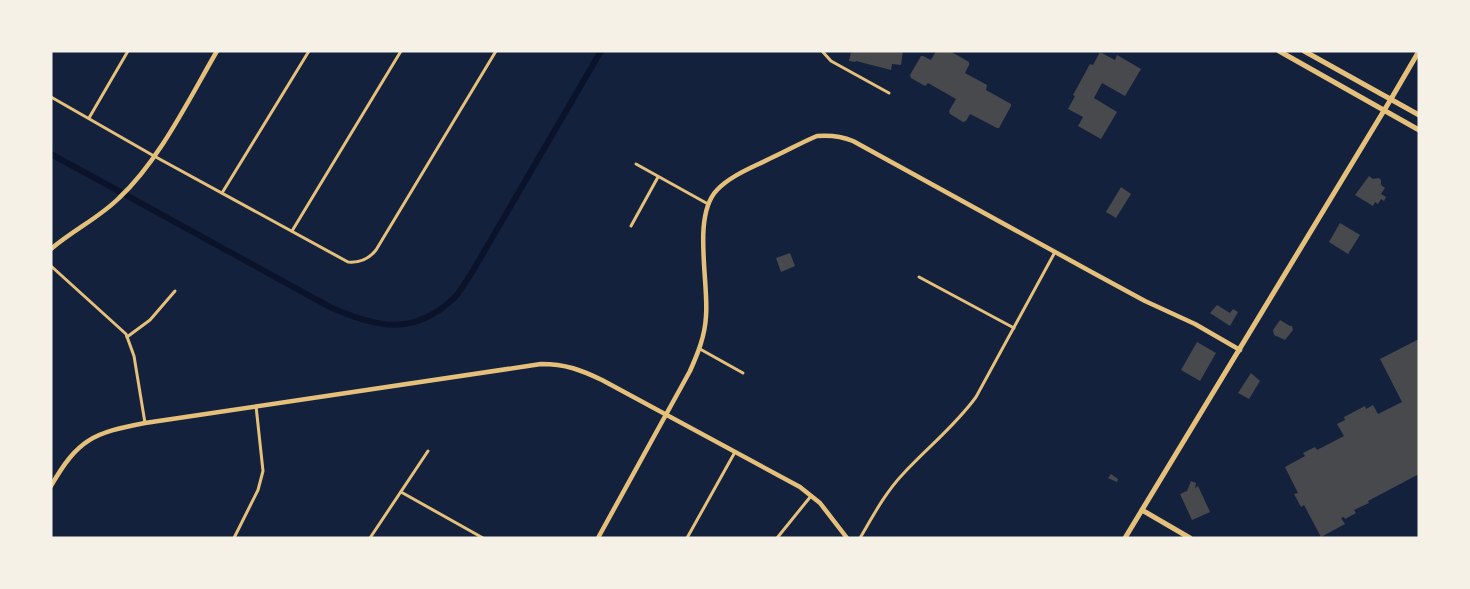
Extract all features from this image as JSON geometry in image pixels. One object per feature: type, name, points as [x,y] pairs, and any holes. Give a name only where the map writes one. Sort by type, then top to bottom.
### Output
[{"type":"main road","points":[[1279,51],[1419,130]]},
{"type":"main road","points":[[1304,51],[1419,115]]},
{"type":"main road","points":[[1125,538],[1391,100],[1418,51]]},
{"type":"main road","points":[[1142,510],[1190,538]]},
{"type":"street","points":[[51,249],[126,191],[154,156],[217,51]]},
{"type":"street","points":[[222,193],[309,51]]},
{"type":"street","points":[[292,231],[401,51]]},
{"type":"street","points":[[51,97],[154,156],[348,262],[362,261],[371,257],[496,51]]},
{"type":"street","points":[[822,51],[831,61],[889,93]]},
{"type":"street","points":[[89,118],[127,52]]},
{"type":"street","points":[[598,538],[690,371],[700,348],[706,317],[704,221],[708,204],[716,191],[744,171],[817,136],[828,135],[853,140],[1144,301],[1195,324],[1240,350]]},
{"type":"street","points":[[636,164],[708,204]]},
{"type":"street","points":[[632,226],[658,177]]},
{"type":"street","points":[[860,538],[891,487],[968,409],[977,396],[1055,252]]},
{"type":"street","points":[[51,266],[121,329],[127,337],[134,356],[145,423]]},
{"type":"street","points":[[919,277],[1014,328]]},
{"type":"street","points":[[127,337],[150,320],[175,291]]},
{"type":"street","points":[[700,348],[744,373]]},
{"type":"street","points":[[51,486],[65,463],[87,441],[114,429],[541,364],[556,364],[569,366],[584,372],[666,414],[800,488],[820,504],[847,538]]},
{"type":"street","points":[[234,538],[258,490],[263,471],[256,406]]},
{"type":"street","points":[[370,538],[428,452]]},
{"type":"street","points":[[687,538],[735,452]]},
{"type":"street","points":[[401,492],[483,538]]},
{"type":"street","points":[[777,538],[811,496]]},
{"type":"building","points":[[853,51],[903,51],[901,65],[892,64],[891,70],[849,61]]},
{"type":"building","points":[[936,51],[950,51],[969,62],[965,73],[987,85],[986,90],[1011,104],[999,128],[970,114],[966,121],[963,122],[950,114],[949,111],[956,99],[928,83],[925,86],[911,78],[910,75],[921,56],[931,60]]},
{"type":"building","points":[[1100,52],[1115,60],[1117,55],[1141,69],[1125,96],[1102,83],[1094,98],[1117,112],[1101,139],[1078,126],[1083,117],[1068,109],[1075,96],[1073,95],[1090,64],[1093,65]]},
{"type":"building","points":[[1369,176],[1373,179],[1379,178],[1381,185],[1385,188],[1381,194],[1386,197],[1384,201],[1381,199],[1378,204],[1375,202],[1373,206],[1355,195]]},
{"type":"building","points":[[1121,187],[1131,194],[1116,218],[1106,212]]},
{"type":"building","points":[[1340,223],[1360,235],[1348,254],[1329,242]]},
{"type":"building","points":[[790,253],[795,266],[781,272],[776,258]]},
{"type":"building","points":[[1217,305],[1230,313],[1233,309],[1238,312],[1230,326],[1210,313]]},
{"type":"building","points":[[1280,320],[1292,326],[1293,330],[1285,340],[1274,335],[1273,330]]},
{"type":"building","points":[[1419,339],[1419,474],[1368,501],[1369,503],[1354,510],[1356,513],[1345,519],[1344,517],[1341,518],[1345,524],[1321,537],[1304,505],[1301,507],[1294,494],[1298,493],[1285,467],[1305,456],[1303,453],[1315,447],[1317,450],[1344,436],[1337,424],[1345,420],[1344,417],[1365,406],[1366,409],[1373,405],[1378,414],[1402,402],[1380,359]]},
{"type":"building","points":[[1197,342],[1216,353],[1200,381],[1181,370]]},
{"type":"building","points":[[1251,373],[1260,381],[1249,399],[1238,393]]},
{"type":"building","points":[[1111,474],[1118,479],[1117,482],[1108,478]]},
{"type":"building","points":[[1191,481],[1196,483],[1195,488],[1198,486],[1210,512],[1192,520],[1180,494],[1187,491]]},
{"type":"waterway","points":[[51,154],[330,307],[362,320],[393,325],[408,324],[438,311],[460,291],[601,51]]}]
